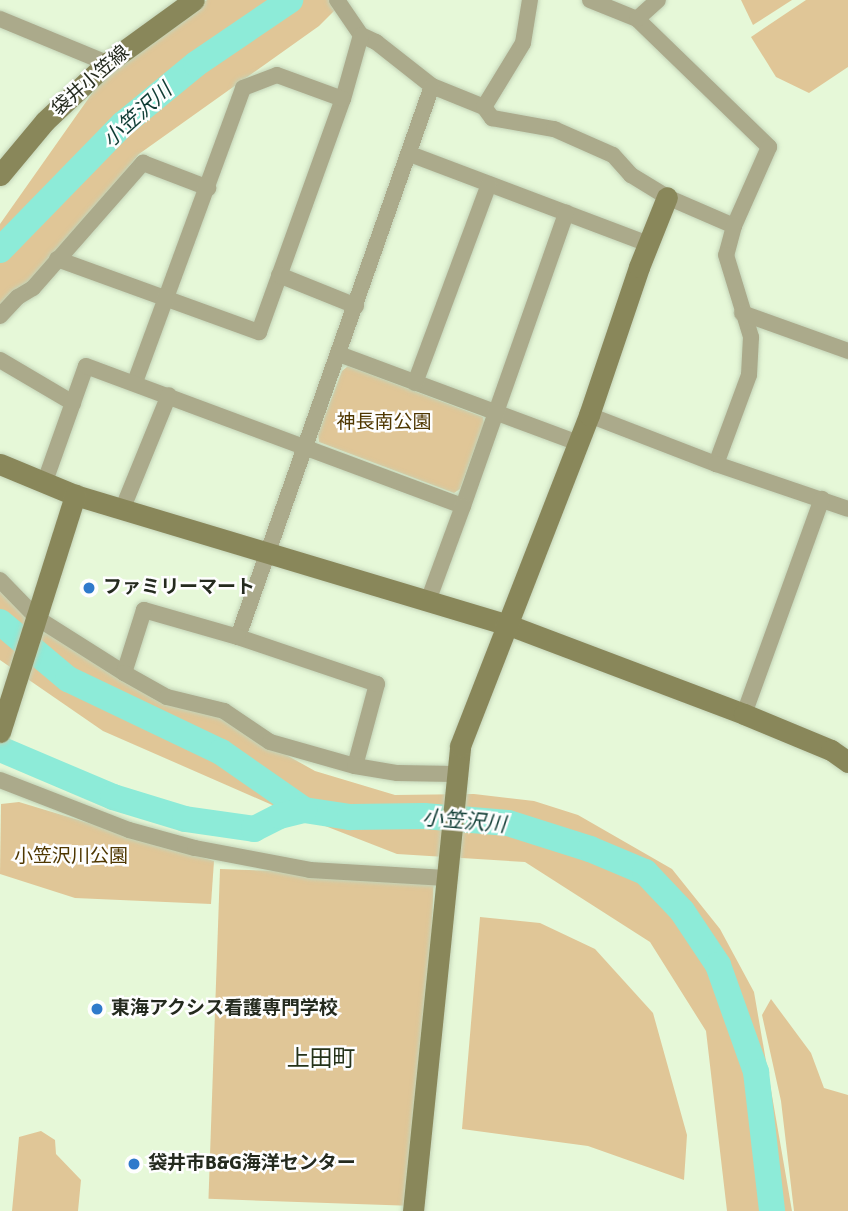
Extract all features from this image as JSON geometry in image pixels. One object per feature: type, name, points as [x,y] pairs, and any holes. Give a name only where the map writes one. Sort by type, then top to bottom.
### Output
[{"type":"street","name":"袋井小笠線","points":[[0,175],[45,121],[107,63],[194,0]]},
{"type":"street","points":[[358,0],[341,6],[361,35],[376,42],[432,86],[484,107],[492,118],[554,129],[612,155],[631,175],[667,197],[734,226]]},
{"type":"street","points":[[484,107],[523,43],[530,0]]},
{"type":"street","points":[[590,0],[637,19],[769,148],[734,226],[726,255],[751,337],[749,375],[716,464]]},
{"type":"street","points":[[637,19],[658,0]]},
{"type":"street","points":[[0,19],[107,63]]},
{"type":"street","points":[[57,260],[259,332],[343,99],[361,35]]},
{"type":"street","points":[[135,382],[243,88],[277,75],[343,99]]},
{"type":"street","points":[[238,637],[432,86]]},
{"type":"street","points":[[410,154],[648,244]]},
{"type":"street","points":[[0,316],[18,297],[33,288],[143,163],[208,188]]},
{"type":"street","points":[[415,383],[489,184]]},
{"type":"street","points":[[413,1211],[460,746],[589,415],[667,197]]},
{"type":"street","points":[[428,601],[566,213]]},
{"type":"street","points":[[279,275],[356,306]]},
{"type":"street","points":[[742,313],[848,351]]},
{"type":"street","points":[[339,354],[578,443]]},
{"type":"street","points":[[0,360],[73,403]]},
{"type":"street","points":[[44,484],[86,366],[463,506]]},
{"type":"street","points":[[122,510],[169,395]]},
{"type":"street","points":[[589,415],[716,464],[848,509]]},
{"type":"street","points":[[0,464],[44,484],[122,510],[265,555],[506,624],[744,714],[831,750],[848,762]]},
{"type":"street","points":[[2,720],[75,495]]},
{"type":"street","points":[[744,714],[822,499]]},
{"type":"street","points":[[0,580],[36,620],[167,697],[224,711],[270,742],[355,765],[455,782]]},
{"type":"street","points":[[124,673],[144,610],[238,637],[377,684],[355,765]]},
{"type":"street","points":[[0,780],[129,830],[195,848],[310,870],[447,874]]},
{"type":"green space","points":[[207,0],[345,0],[319,26],[139,154],[29,290],[0,319],[0,224],[112,65]]},
{"type":"green space","points":[[741,0],[792,0],[753,25]]},
{"type":"green space","points":[[806,0],[848,0],[848,67],[809,93],[776,77],[751,37]]},
{"type":"green space","name":"神長南公園","points":[[348,366],[483,417],[484,423],[460,489],[454,493],[319,442],[318,434],[342,371]]},
{"type":"green space","points":[[0,576],[78,646],[164,695],[222,719],[315,771],[395,795],[474,794],[534,801],[578,815],[672,869],[720,929],[754,992],[792,1211],[727,1211],[706,1031],[650,942],[525,862],[397,854],[279,808],[103,731],[0,660]]},
{"type":"green space","name":"小笠沢川公園","points":[[19,802],[214,861],[211,904],[75,898],[0,874],[1,804]]},
{"type":"green space","points":[[220,869],[434,876],[422,1206],[208,1199]]},
{"type":"green space","points":[[480,917],[540,923],[595,949],[653,1013],[687,1135],[684,1180],[588,1146],[462,1129]]},
{"type":"green space","points":[[771,999],[811,1053],[824,1088],[848,1095],[848,1211],[794,1211],[781,1101],[762,1015]]},
{"type":"green space","points":[[41,1131],[55,1140],[56,1154],[81,1180],[78,1211],[12,1211],[19,1137]]},
{"type":"waterway","name":"小笠沢川","points":[[0,250],[123,124],[196,64],[290,0]]},
{"type":"waterway","name":"小笠沢川","points":[[0,622],[68,679],[221,752],[304,810],[350,817],[424,816],[508,823],[590,849],[645,872],[682,911],[718,965],[756,1072],[772,1211]]},
{"type":"waterway","points":[[0,749],[113,797],[185,819],[254,829],[280,816],[304,810]]},
{"type":"place","name":"ファミリーマート","points":[[89,588]]},
{"type":"place","name":"東海アクシス看護専門学校","points":[[97,1009]]},
{"type":"place","name":"袋井市B&G海洋センター","points":[[134,1164]]},
{"type":"district","name":"上田町","points":[[321,1059]]}]
